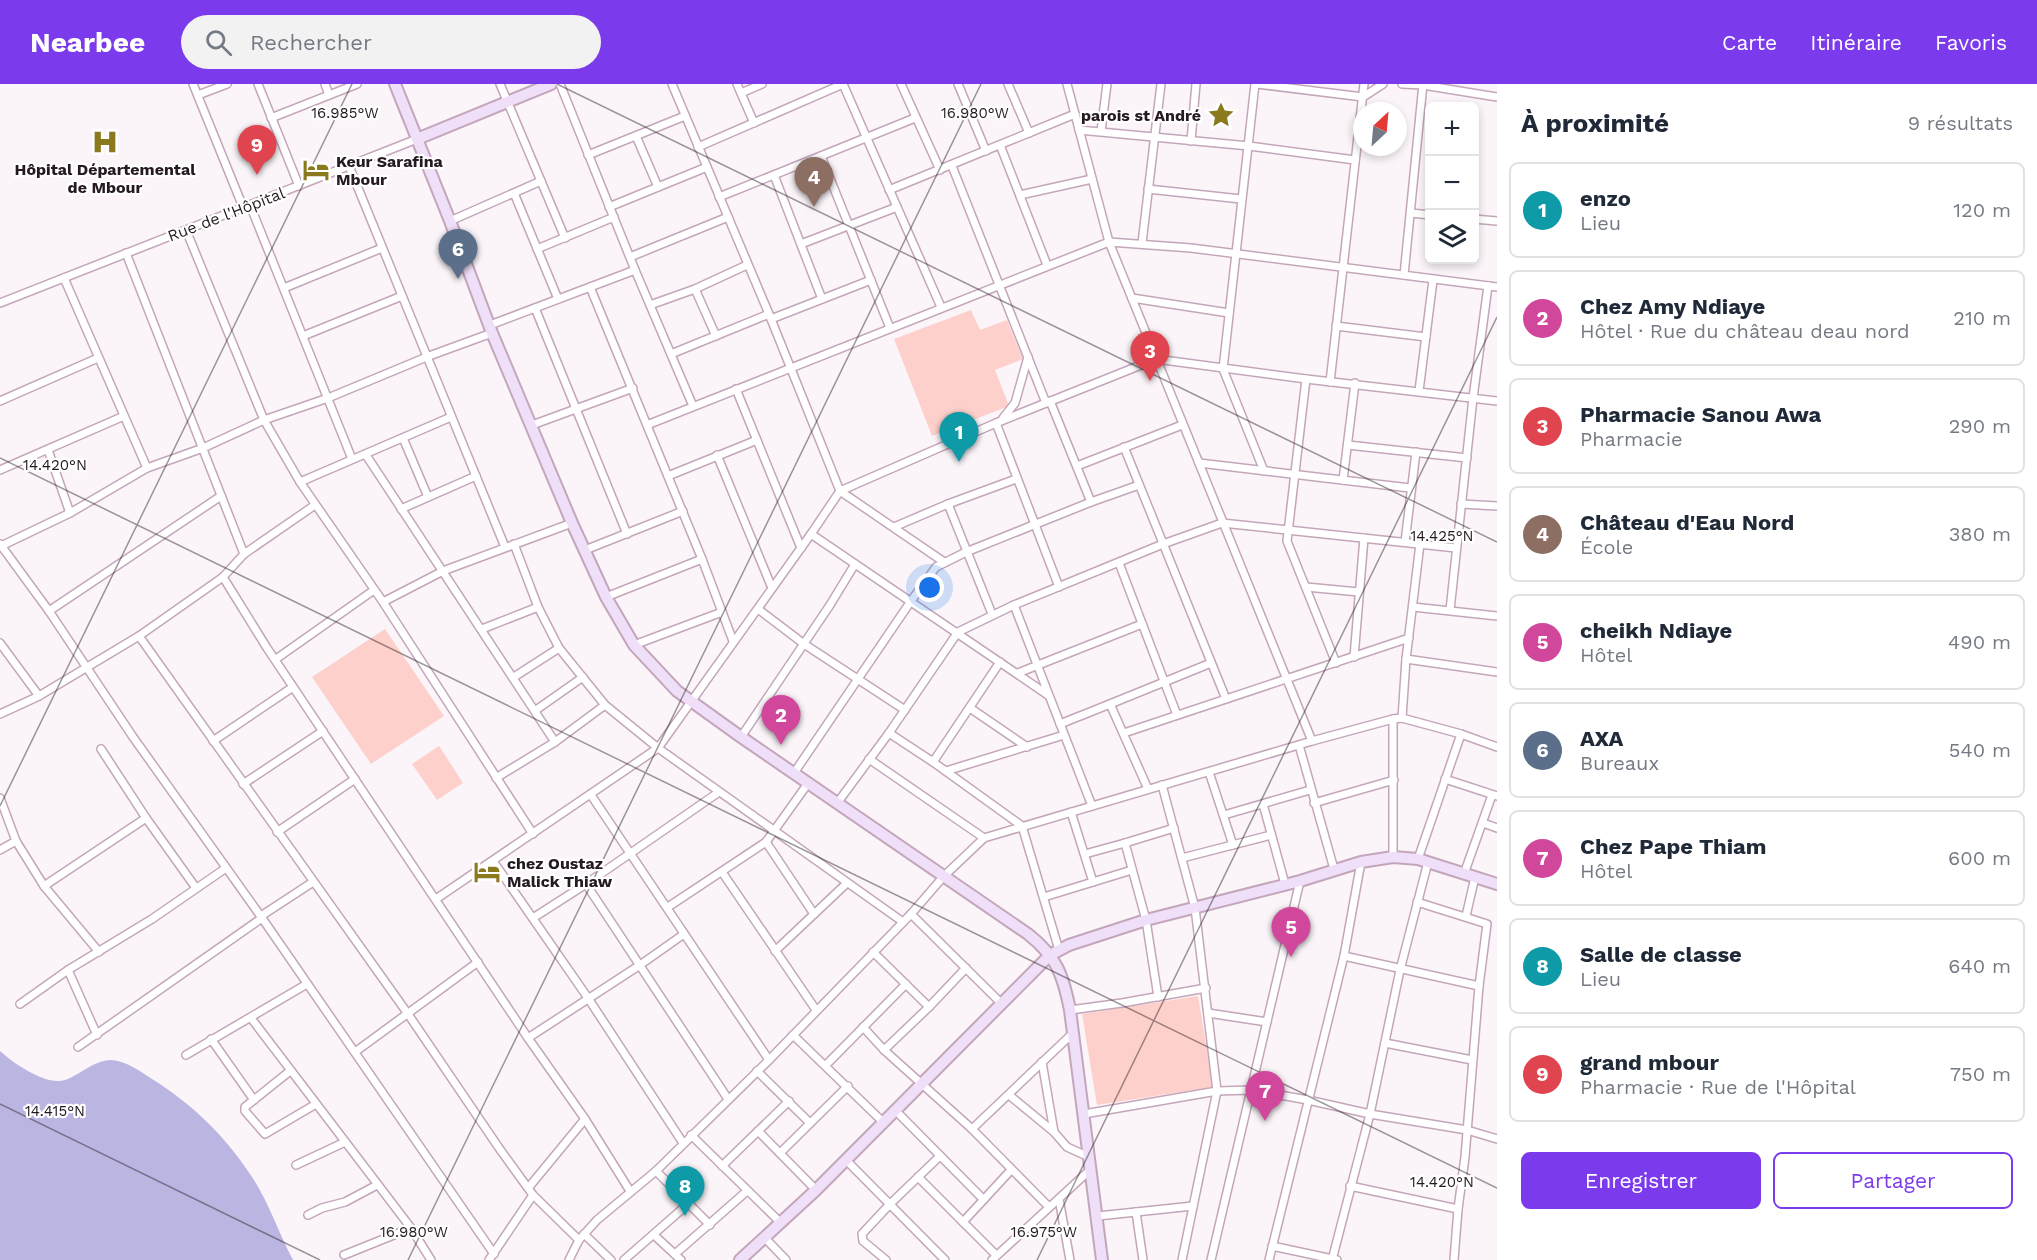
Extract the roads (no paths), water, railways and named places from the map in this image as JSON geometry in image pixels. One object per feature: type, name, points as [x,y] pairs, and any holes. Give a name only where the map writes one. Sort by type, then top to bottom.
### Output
[{"type":"main road","points":[[395,84],[491,329],[572,523],[606,597],[634,645],[677,691],[1054,952],[1064,980],[1070,1010],[1102,1260]]},
{"type":"main road","name":"Rue de l'Hôpital","points":[[417,139],[551,84]]},
{"type":"main road","points":[[740,1260],[816,1190],[1054,952],[1146,920],[1361,862],[1393,857],[1423,860],[1497,884]]},
{"type":"street","points":[[193,84],[284,288],[352,459]]},
{"type":"street","points":[[198,95],[226,84]]},
{"type":"street","points":[[258,84],[299,186]]},
{"type":"street","points":[[325,84],[329,95]]},
{"type":"street","points":[[272,118],[357,84]]},
{"type":"street","points":[[500,84],[565,238]]},
{"type":"street","points":[[560,84],[693,406]]},
{"type":"street","points":[[672,84],[770,316],[840,491],[944,562]]},
{"type":"street","points":[[737,84],[754,123]]},
{"type":"street","points":[[741,93],[762,84]]},
{"type":"street","points":[[698,147],[843,84],[941,307]]},
{"type":"street","points":[[901,84],[939,170]]},
{"type":"street","points":[[958,84],[986,151]]},
{"type":"street","points":[[1008,84],[1029,134]]},
{"type":"street","points":[[1067,84],[1108,242],[1311,741]]},
{"type":"street","points":[[1101,131],[1107,84]]},
{"type":"street","points":[[1142,243],[1161,84]]},
{"type":"street","points":[[1191,141],[1196,84]]},
{"type":"street","points":[[1264,471],[1223,369],[1256,84],[1309,87],[1363,97],[1383,84]]},
{"type":"street","points":[[1330,382],[1364,84]]},
{"type":"street","points":[[1402,84],[1423,85],[1497,97]]},
{"type":"street","points":[[1404,275],[1423,85]]},
{"type":"street","points":[[890,190],[1075,114]]},
{"type":"street","points":[[588,155],[685,116]]},
{"type":"street","points":[[719,197],[915,118]]},
{"type":"street","points":[[1079,130],[1249,146],[1355,160]]},
{"type":"street","points":[[636,136],[658,188]]},
{"type":"street","name":"Rue de l'Hôpital","points":[[0,302],[417,139]]},
{"type":"street","points":[[1000,146],[1047,265]]},
{"type":"street","points":[[821,156],[890,328]]},
{"type":"street","points":[[349,166],[506,547]]},
{"type":"street","points":[[952,166],[1028,357],[1091,502]]},
{"type":"street","points":[[609,207],[707,167]]},
{"type":"street","points":[[774,175],[822,299]]},
{"type":"street","points":[[1020,195],[1092,179]]},
{"type":"street","points":[[450,221],[541,181]]},
{"type":"street","points":[[1148,189],[1241,199]]},
{"type":"street","points":[[514,193],[558,299]]},
{"type":"street","points":[[801,244],[897,207]]},
{"type":"street","points":[[1411,213],[1425,214]]},
{"type":"street","points":[[537,249],[614,217]]},
{"type":"street","points":[[630,257],[728,217]]},
{"type":"street","points":[[1479,219],[1497,220]]},
{"type":"street","points":[[186,230],[264,420],[300,482],[383,602],[533,834]]},
{"type":"street","points":[[647,426],[1108,242],[1142,243],[1497,287]]},
{"type":"street","points":[[284,288],[382,248]]},
{"type":"street","points":[[126,253],[244,554]]},
{"type":"street","points":[[650,305],[695,289],[747,265]]},
{"type":"street","points":[[533,1195],[492,1257],[262,917],[86,669],[49,611],[0,545],[70,513],[147,468],[202,448],[264,420],[328,398],[535,308],[635,270]]},
{"type":"street","points":[[64,278],[147,468]]},
{"type":"street","points":[[671,354],[871,280]]},
{"type":"street","points":[[1419,391],[1433,280]]},
{"type":"street","points":[[1450,610],[1473,398],[1488,286]]},
{"type":"street","points":[[590,287],[702,558],[733,641]]},
{"type":"street","points":[[695,289],[716,336]]},
{"type":"street","points":[[303,336],[402,296]]},
{"type":"street","points":[[1132,298],[1229,313]]},
{"type":"street","points":[[535,308],[627,534]]},
{"type":"street","points":[[1336,326],[1426,337]]},
{"type":"street","points":[[998,422],[1015,403],[1028,357]]},
{"type":"street","points":[[0,402],[98,358]]},
{"type":"street","points":[[436,899],[658,748],[693,702],[733,641],[840,491],[998,422],[1156,359],[1497,401]]},
{"type":"street","points":[[1306,379],[1287,531],[1289,550],[1336,663]]},
{"type":"street","points":[[1343,480],[1354,384]]},
{"type":"street","points":[[532,425],[633,388]]},
{"type":"street","points":[[736,389],[801,548]]},
{"type":"street","points":[[0,471],[124,417]]},
{"type":"street","points":[[300,482],[451,417]]},
{"type":"street","points":[[998,422],[1016,479],[1059,587]]},
{"type":"street","points":[[1077,466],[1182,425]]},
{"type":"street","points":[[403,438],[428,497]]},
{"type":"street","points":[[668,476],[757,440]]},
{"type":"street","points":[[1348,445],[1467,458]]},
{"type":"street","points":[[1124,447],[1226,699]]},
{"type":"street","points":[[48,450],[70,513]]},
{"type":"street","points":[[1405,542],[1416,452]]},
{"type":"street","points":[[366,455],[555,742]]},
{"type":"street","points":[[717,455],[772,588]]},
{"type":"street","points":[[1199,463],[1410,488]]},
{"type":"street","points":[[401,508],[476,476]]},
{"type":"street","points":[[894,527],[1016,479]]},
{"type":"street","points":[[794,773],[929,575],[944,562],[1139,484]]},
{"type":"street","points":[[49,611],[221,496]]},
{"type":"street","points":[[948,504],[992,614]]},
{"type":"street","points":[[1461,504],[1497,506]]},
{"type":"street","points":[[0,714],[39,696],[139,636],[223,577],[244,554],[315,505]]},
{"type":"street","points":[[585,550],[683,511]]},
{"type":"street","points":[[383,602],[442,571],[572,523]]},
{"type":"street","points":[[837,802],[889,733],[958,632],[992,614],[1163,544],[1222,523],[1456,548]]},
{"type":"street","points":[[811,534],[1048,694]]},
{"type":"street","points":[[1354,657],[1364,538]]},
{"type":"street","points":[[514,544],[538,607],[559,648],[605,705],[658,748],[903,922]]},
{"type":"street","points":[[1402,718],[1406,659],[1420,544]]},
{"type":"street","points":[[606,597],[702,558]]},
{"type":"street","points":[[1119,563],[1177,715]]},
{"type":"street","points":[[741,737],[855,564]]},
{"type":"street","points":[[223,577],[293,687],[528,1038],[585,1119],[630,1191]]},
{"type":"street","points":[[1306,587],[1359,592]]},
{"type":"street","points":[[276,658],[374,590]]},
{"type":"street","points":[[1014,605],[1092,806]]},
{"type":"street","points":[[482,629],[538,607]]},
{"type":"street","points":[[1413,607],[1497,616]]},
{"type":"street","points":[[758,609],[804,644],[904,710]]},
{"type":"street","points":[[634,645],[722,612]]},
{"type":"street","points":[[1018,673],[1142,624]]},
{"type":"street","points":[[139,636],[408,1014],[533,1195],[579,1240]]},
{"type":"street","points":[[1124,733],[1410,638]]},
{"type":"street","points":[[0,643],[39,696]]},
{"type":"street","points":[[514,677],[559,648]]},
{"type":"street","points":[[1406,659],[1497,672]]},
{"type":"street","points":[[933,762],[1000,662]]},
{"type":"street","points":[[1060,724],[1211,663]]},
{"type":"street","points":[[536,710],[583,677]]},
{"type":"street","points":[[213,741],[293,687]]},
{"type":"street","points":[[1110,704],[1148,789]]},
{"type":"street","points":[[496,778],[555,742],[605,705]]},
{"type":"street","points":[[970,708],[1027,747]]},
{"type":"street","points":[[569,1260],[579,1240],[597,1220],[656,1171],[758,1071],[911,914],[944,876],[984,838],[1393,719],[1402,718],[1461,734],[1497,747]]},
{"type":"street","points":[[1393,719],[1395,780],[1393,857]]},
{"type":"street","points":[[243,784],[323,731]]},
{"type":"street","points":[[889,733],[1022,826],[1044,897],[1054,952]]},
{"type":"street","points":[[1272,1246],[1334,1259],[1350,1186],[1370,1114],[1400,970],[1417,902],[1423,860],[1445,779],[1461,734]]},
{"type":"street","points":[[946,771],[1064,735]]},
{"type":"street","points":[[1299,745],[1334,869]]},
{"type":"street","points":[[101,749],[196,888]]},
{"type":"street","points":[[868,759],[984,838]]},
{"type":"street","points":[[1209,772],[1233,845]]},
{"type":"street","points":[[277,832],[356,779]]},
{"type":"street","points":[[1445,779],[1495,795],[1483,823],[1470,876],[1466,916]]},
{"type":"street","points":[[1314,803],[1395,780]]},
{"type":"street","points":[[668,907],[766,842],[809,782]]},
{"type":"street","points":[[1162,785],[1195,908],[1217,1091],[1182,1260]]},
{"type":"street","points":[[1224,815],[1310,790]]},
{"type":"street","points":[[533,918],[719,792]]},
{"type":"street","points":[[591,795],[769,1060]]},
{"type":"street","points":[[0,798],[16,841],[44,886],[99,952]]},
{"type":"street","points":[[1263,804],[1285,884]]},
{"type":"street","points":[[1071,812],[1093,882]]},
{"type":"street","points":[[44,886],[146,818]]},
{"type":"street","points":[[1483,823],[1497,828]]},
{"type":"street","points":[[1084,854],[1174,828]]},
{"type":"street","points":[[1182,858],[1271,835]]},
{"type":"street","points":[[0,850],[16,841]]},
{"type":"street","points":[[766,842],[814,914]]},
{"type":"street","points":[[1125,843],[1146,920],[1158,997]]},
{"type":"street","points":[[493,861],[588,998],[683,1143]]},
{"type":"street","points":[[1269,1260],[1344,956],[1361,862]]},
{"type":"street","points":[[20,1004],[68,970],[226,868]]},
{"type":"street","points":[[1044,897],[1132,870]]},
{"type":"street","points":[[722,872],[816,1010]]},
{"type":"street","points":[[1211,1260],[1300,880]]},
{"type":"street","points":[[78,1047],[313,882]]},
{"type":"street","points":[[586,884],[728,1099]]},
{"type":"street","points":[[776,951],[847,884]]},
{"type":"street","points":[[1417,902],[1487,924],[1479,986],[1454,1260]]},
{"type":"street","points":[[911,914],[1002,1004]]},
{"type":"street","points":[[528,1038],[684,934]]},
{"type":"street","points":[[873,952],[929,1007]]},
{"type":"street","points":[[1344,956],[1479,986]]},
{"type":"street","points":[[355,1052],[477,962]]},
{"type":"street","points":[[884,1050],[966,968]]},
{"type":"street","points":[[68,970],[97,1035]]},
{"type":"street","points":[[186,1055],[307,984]]},
{"type":"street","points":[[826,1065],[906,984]]},
{"type":"street","points":[[1070,1010],[1206,988]]},
{"type":"street","points":[[1208,1013],[1267,1022]]},
{"type":"street","points":[[251,1018],[411,1228],[431,1260]]},
{"type":"street","points":[[863,1027],[884,1050],[972,1129],[1049,1208]]},
{"type":"street","points":[[972,1129],[1073,1033]]},
{"type":"street","points":[[793,1035],[884,1122]]},
{"type":"street","points":[[211,1039],[254,1100]]},
{"type":"street","points":[[1385,1043],[1472,1060]]},
{"type":"street","points":[[1042,1062],[1054,1132]]},
{"type":"street","points":[[290,1071],[244,1109],[265,1134],[316,1104]]},
{"type":"street","points":[[758,1071],[810,1123]]},
{"type":"street","points":[[780,1153],[848,1086]]},
{"type":"street","points":[[1084,1114],[1217,1091],[1252,1090],[1370,1114],[1467,1130],[1497,1139]]},
{"type":"street","points":[[1009,1095],[1054,1132],[1067,1147],[1089,1156]]},
{"type":"street","points":[[722,1166],[789,1101]]},
{"type":"street","points":[[896,1110],[983,1198]]},
{"type":"street","points":[[529,1187],[585,1119]]},
{"type":"street","points":[[758,1131],[816,1190]]},
{"type":"street","points":[[691,1136],[781,1223]]},
{"type":"street","points":[[296,1165],[345,1142]]},
{"type":"street","points":[[886,1260],[863,1241],[864,1230],[940,1156]]},
{"type":"street","points":[[846,1160],[945,1260]]},
{"type":"street","points":[[918,1177],[963,1222],[994,1258],[1091,1169]]},
{"type":"street","points":[[963,1222],[1011,1170]]},
{"type":"street","points":[[656,1171],[710,1225]]},
{"type":"street","points":[[308,1215],[322,1208],[345,1202],[377,1185]]},
{"type":"street","points":[[1350,1186],[1458,1209]]},
{"type":"street","points":[[654,1235],[678,1257],[747,1191]]},
{"type":"street","points":[[1059,1199],[1070,1260]]},
{"type":"street","points":[[624,1260],[688,1204]]},
{"type":"street","points":[[1098,1216],[1193,1206]]},
{"type":"street","points":[[1136,1212],[1143,1260]]},
{"type":"street","points":[[344,1255],[411,1228]]},
{"type":"street","points":[[585,1234],[611,1260]]},
{"type":"street","points":[[764,1237],[786,1260]]},
{"type":"place","name":"parois st André","points":[[1221,115]]},
{"type":"place","name":"Hôpital Départemental de Mbour","points":[[105,142]]},
{"type":"place","name":"Keur Sarafina Mbour","points":[[316,170]]},
{"type":"place","name":"grand mbour","points":[[257,175]]},
{"type":"place","name":"Château d'Eau Nord","points":[[814,207]]},
{"type":"place","name":"AXA","points":[[458,279]]},
{"type":"place","name":"Pharmacie Sanou Awa","points":[[1150,381]]},
{"type":"place","name":"enzo","points":[[959,462]]},
{"type":"place","name":"Chez Amy Ndiaye","points":[[781,745]]},
{"type":"place","name":"chez Oustaz Malick Thiaw","points":[[487,872]]},
{"type":"place","name":"cheikh Ndiaye","points":[[1291,957]]},
{"type":"place","name":"Chez Pape Thiam","points":[[1265,1121]]},
{"type":"place","name":"Salle de classe","points":[[685,1216]]}]
